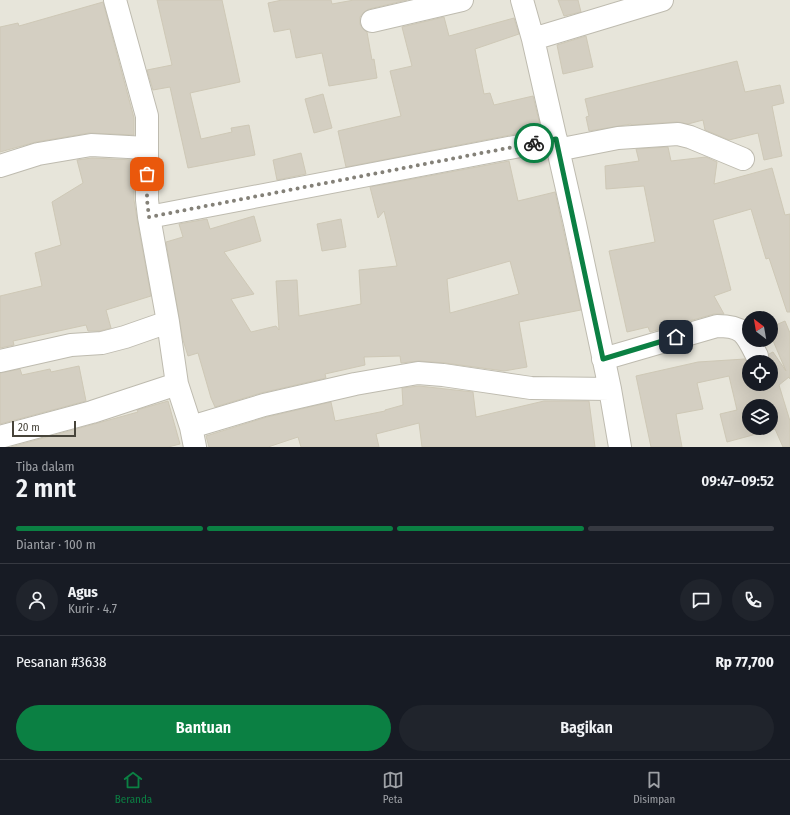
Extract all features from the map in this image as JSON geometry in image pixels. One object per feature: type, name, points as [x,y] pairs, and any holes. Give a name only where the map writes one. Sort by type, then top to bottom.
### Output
[{"type":"street","points":[[114,0],[147,116],[147,200],[149,217],[168,322],[177,384],[193,437],[272,403],[355,384],[418,373],[443,375],[531,388],[610,389]]},
{"type":"street","points":[[372,21],[462,0]]},
{"type":"street","points":[[522,0],[533,39],[575,224],[610,389],[620,447]]},
{"type":"street","points":[[533,39],[662,0]]},
{"type":"street","points":[[149,217],[556,145],[618,138],[678,134],[743,159]]},
{"type":"street","points":[[0,166],[38,154],[91,145],[146,148]]},
{"type":"street","points":[[0,361],[71,344],[102,343],[168,322]]},
{"type":"street","points":[[603,359],[717,326],[730,326],[740,330],[747,337],[756,355]]},
{"type":"street","points":[[0,437],[92,412],[177,384]]},
{"type":"shaded area","points":[[0,0],[790,0],[790,447],[0,447]]},
{"type":"building","points":[[157,0],[222,0],[240,82],[190,93],[201,139],[232,132],[231,128],[249,125],[255,155],[188,168],[170,87],[153,90],[147,70],[172,65]]},
{"type":"building","points":[[282,0],[331,0],[332,4],[354,0],[407,0],[369,9],[360,17],[360,24],[367,32],[377,78],[329,86],[322,53],[296,58],[290,29],[274,32],[268,3]]},
{"type":"building","points":[[558,0],[578,0],[581,12],[564,16]]},
{"type":"building","points":[[103,2],[134,118],[134,135],[89,133],[36,142],[0,152],[0,27],[18,23],[19,26]]},
{"type":"building","points":[[444,17],[449,36],[514,18],[519,34],[475,49],[484,94],[490,93],[494,105],[533,96],[541,129],[346,167],[338,131],[401,116],[390,71],[412,66],[402,27]]},
{"type":"building","points":[[586,36],[593,67],[563,74],[557,45]]},
{"type":"building","points":[[737,61],[745,92],[780,85],[784,103],[772,106],[782,156],[764,160],[758,133],[729,140],[705,130],[703,120],[688,124],[677,122],[631,124],[589,131],[586,117],[589,116],[585,99]]},
{"type":"building","points":[[323,94],[332,128],[314,133],[305,99]]},
{"type":"building","points":[[668,147],[671,161],[706,157],[717,162],[714,184],[772,168],[785,215],[790,214],[790,312],[787,312],[769,258],[766,259],[751,209],[713,220],[731,290],[714,296],[724,314],[714,314],[650,332],[648,327],[627,332],[609,251],[655,242],[644,186],[606,189],[605,166],[639,161],[636,149]]},
{"type":"building","points":[[301,153],[306,174],[277,180],[273,160]]},
{"type":"building","points":[[92,158],[134,160],[134,200],[151,296],[106,310],[111,328],[100,331],[88,331],[86,325],[13,341],[14,345],[0,348],[0,296],[42,286],[35,253],[61,245],[52,202],[83,183],[77,160]]},
{"type":"building","points":[[509,161],[518,201],[555,192],[581,310],[519,322],[527,367],[504,371],[445,363],[419,361],[401,363],[400,356],[364,357],[365,365],[325,374],[326,378],[261,393],[215,407],[198,353],[188,356],[183,340],[166,242],[183,237],[179,224],[207,219],[210,229],[254,216],[261,241],[224,252],[254,294],[231,299],[251,332],[276,326],[279,330],[276,281],[297,280],[299,316],[361,304],[359,270],[397,266],[384,211],[378,218],[370,187]],"holes":[[[510,261],[519,294],[450,313],[447,279]]]},
{"type":"building","points":[[341,219],[346,247],[322,251],[317,224]]},
{"type":"building","points":[[785,321],[790,333],[790,379],[789,377],[779,385],[790,421],[790,447],[783,447],[778,435],[778,399],[742,399],[742,435],[753,435],[727,442],[720,414],[737,410],[729,376],[697,383],[703,409],[676,414],[682,447],[651,447],[636,376],[698,362],[742,359],[742,391],[778,391],[778,359],[786,371],[776,347],[778,347],[778,324]]},
{"type":"building","points":[[773,352],[775,355],[769,355],[769,354]]},
{"type":"building","points":[[79,366],[86,401],[0,424],[0,373],[20,369],[22,375],[50,369],[51,372]]},
{"type":"building","points":[[419,386],[473,392],[476,417],[544,401],[589,401],[595,447],[422,447],[419,423],[376,434],[379,447],[301,447],[298,437],[268,447],[209,447],[206,436],[267,417],[331,402],[335,421],[385,411],[403,405],[402,388]]},
{"type":"building","points":[[168,401],[180,444],[168,447],[11,447],[138,412],[137,410]]},
{"type":"way so far","points":[[147,174],[147,200],[149,217],[534,143]]},
{"type":"route","points":[[534,143],[556,139],[557,150],[575,224],[603,359],[676,337]]}]
